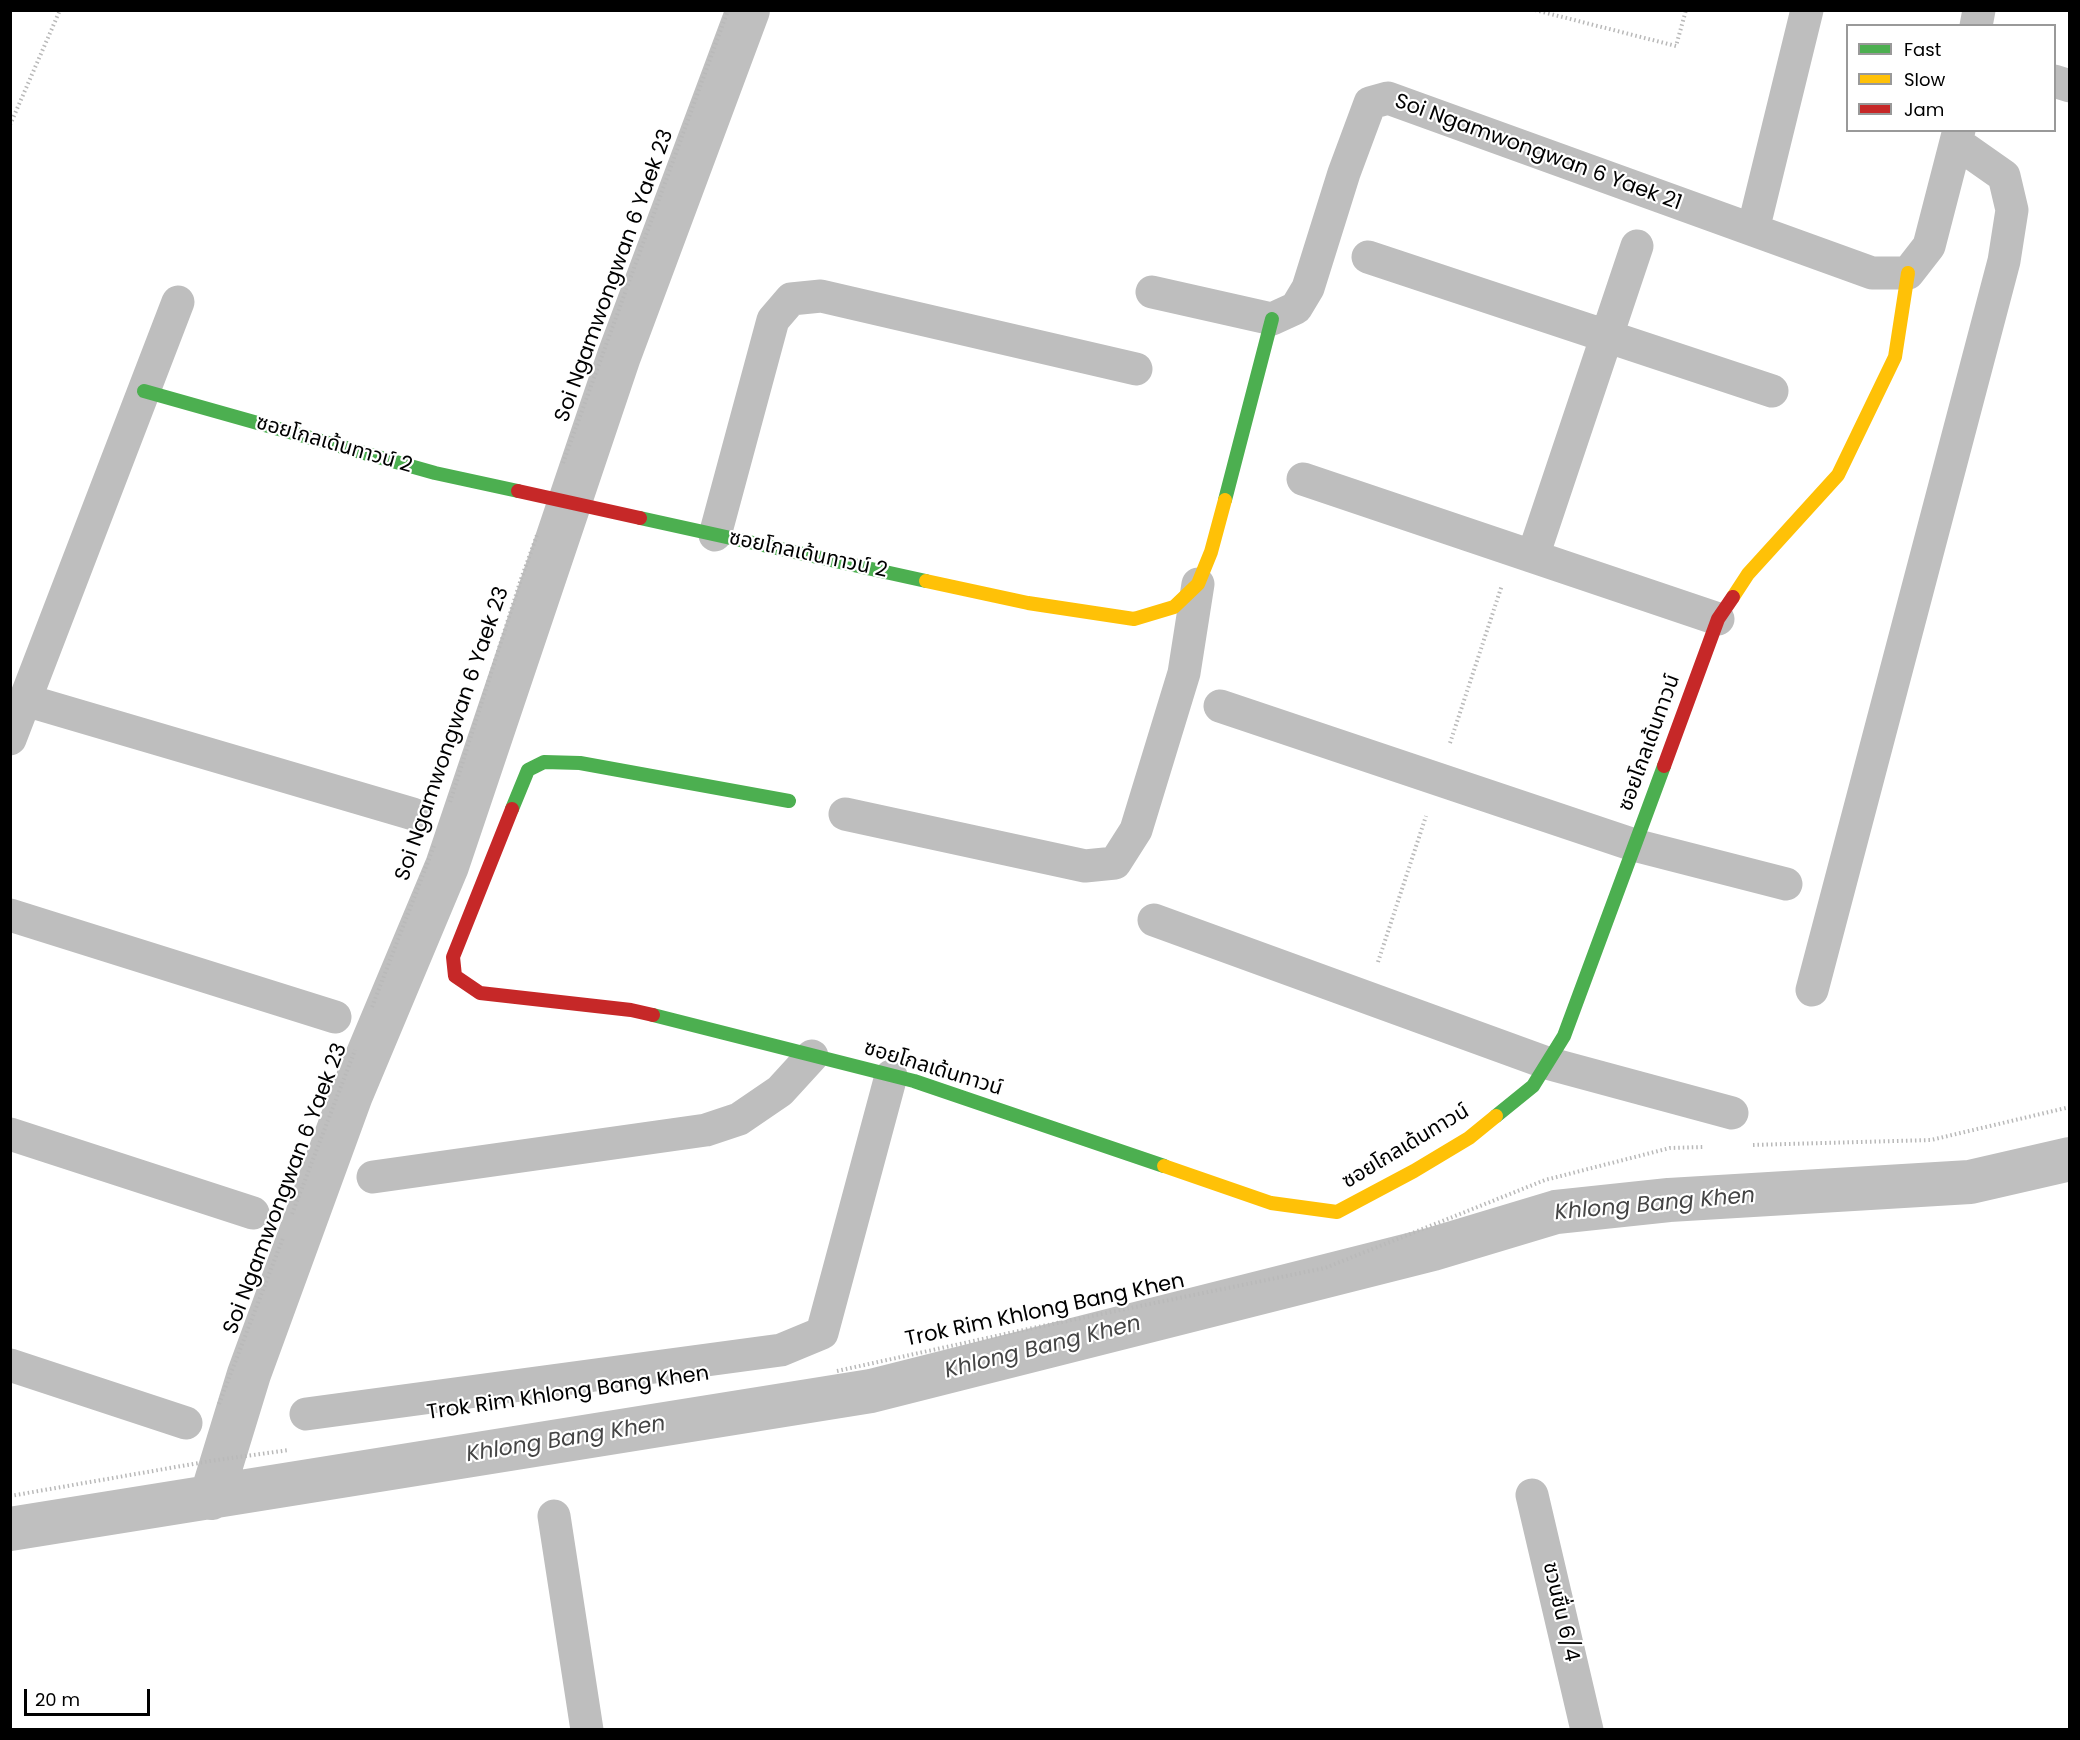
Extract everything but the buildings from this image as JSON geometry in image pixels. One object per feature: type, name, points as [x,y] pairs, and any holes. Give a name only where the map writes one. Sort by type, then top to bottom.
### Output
[{"type":"street","points":[[1753,230],[1807,10]]},
{"type":"street","name":"Soi Ngamwongwan 6 Yaek 21","points":[[1272,319],[1296,308],[1308,288],[1344,173],[1370,103],[1388,98],[1872,273],[1908,273]]},
{"type":"street","points":[[1812,990],[2004,261],[2012,210],[2004,176],[1958,137],[1929,246],[1908,273]]},
{"type":"street","points":[[1533,556],[1637,246]]},
{"type":"street","points":[[1368,257],[1772,391]]},
{"type":"street","name":"ซอยโกลเด้นทาวน์","points":[[789,801],[580,763],[544,762],[528,770],[453,957],[455,976],[480,993],[631,1010],[914,1082],[1271,1203],[1337,1212],[1414,1171],[1469,1138],[1533,1086],[1564,1036],[1718,619],[1748,574],[1838,475],[1895,357],[1908,273]]},
{"type":"street","points":[[1152,292],[1272,319]]},
{"type":"street","points":[[715,535],[772,320],[791,299],[821,296],[1136,369]]},
{"type":"street","points":[[10,739],[178,302]]},
{"type":"street","name":"ซอยโกลเด้นทาวน์ 2","points":[[144,391],[435,473],[1028,603],[1134,619],[1174,607],[1198,584],[1211,552],[1272,319]]},
{"type":"street","points":[[1303,479],[1718,619]]},
{"type":"street","points":[[844,814],[1085,866],[1115,863],[1136,830],[1184,673],[1198,584]]},
{"type":"street","points":[[25,700],[413,814]]},
{"type":"street","points":[[1221,706],[1634,845],[1786,884]]},
{"type":"street","points":[[10,915],[335,1017]]},
{"type":"street","points":[[1154,920],[1547,1063],[1732,1113]]},
{"type":"street","points":[[373,1177],[706,1130],[739,1119],[780,1091],[812,1056]]},
{"type":"street","points":[[306,1414],[781,1350],[822,1333],[891,1076]]},
{"type":"street","points":[[10,1134],[254,1213]]},
{"type":"street","points":[[10,1365],[186,1423]]},
{"type":"street","name":"ชวนชื่น 6/4","points":[[1532,1495],[1587,1730]]},
{"type":"street","points":[[554,1516],[587,1730]]},
{"type":"path","points":[[10,125],[60,10]]},
{"type":"path","name":"Soi Ngamwongwan 6 Yaek 23","points":[[561,469],[728,10]]},
{"type":"path","points":[[1535,10],[1676,46],[1686,10]]},
{"type":"path","name":"Soi Ngamwongwan 6 Yaek 23","points":[[449,806],[521,579],[541,524]]},
{"type":"path","name":"Soi Ngamwongwan 6 Yaek 23","points":[[368,1018],[436,839]]},
{"type":"path","name":"Soi Ngamwongwan 6 Yaek 23","points":[[291,1218],[359,1040]]},
{"type":"path","points":[[1741,1146],[1931,1140],[2070,1107]]},
{"type":"path","name":"Trok Rim Khlong Bang Khen","points":[[828,1372],[1325,1268],[1545,1180],[1670,1148],[1706,1147]]},
{"type":"path","name":"Soi Ngamwongwan 6 Yaek 23","points":[[218,1408],[286,1229]]},
{"type":"path","points":[[10,1496],[196,1463],[292,1449]]},
{"type":"path","points":[[196,1463],[200,1452]]},
{"type":"waterway","points":[[211,1498],[249,1374],[351,1095],[447,866],[619,356],[748,10]]},
{"type":"waterway","name":"Khlong Bang Khen","points":[[10,1529],[871,1391],[1433,1249],[1556,1212],[1669,1200],[1970,1182],[2070,1159]]},
{"type":"traffic: fast","points":[[1225,500],[1272,319]]},
{"type":"traffic: fast","points":[[144,391],[435,473],[518,491]]},
{"type":"traffic: fast","points":[[640,518],[926,581]]},
{"type":"traffic: fast","points":[[512,809],[528,770],[544,762],[580,763],[789,801]]},
{"type":"traffic: fast","points":[[1496,1116],[1533,1086],[1564,1036],[1664,766]]},
{"type":"traffic: fast","points":[[653,1015],[914,1081],[1164,1166]]},
{"type":"traffic: slow","points":[[1733,597],[1748,574],[1838,475],[1895,357],[1908,273]]},
{"type":"traffic: slow","points":[[926,581],[1028,603],[1134,619],[1174,607],[1198,584],[1211,552],[1225,500]]},
{"type":"traffic: slow","points":[[1164,1166],[1271,1203],[1337,1212],[1414,1171],[1469,1138],[1496,1116]]},
{"type":"traffic: jam","points":[[518,491],[640,518]]},
{"type":"traffic: jam","points":[[1664,766],[1718,619],[1733,597]]},
{"type":"traffic: jam","points":[[512,809],[453,957],[455,976],[480,993],[631,1010],[653,1015]]}]
